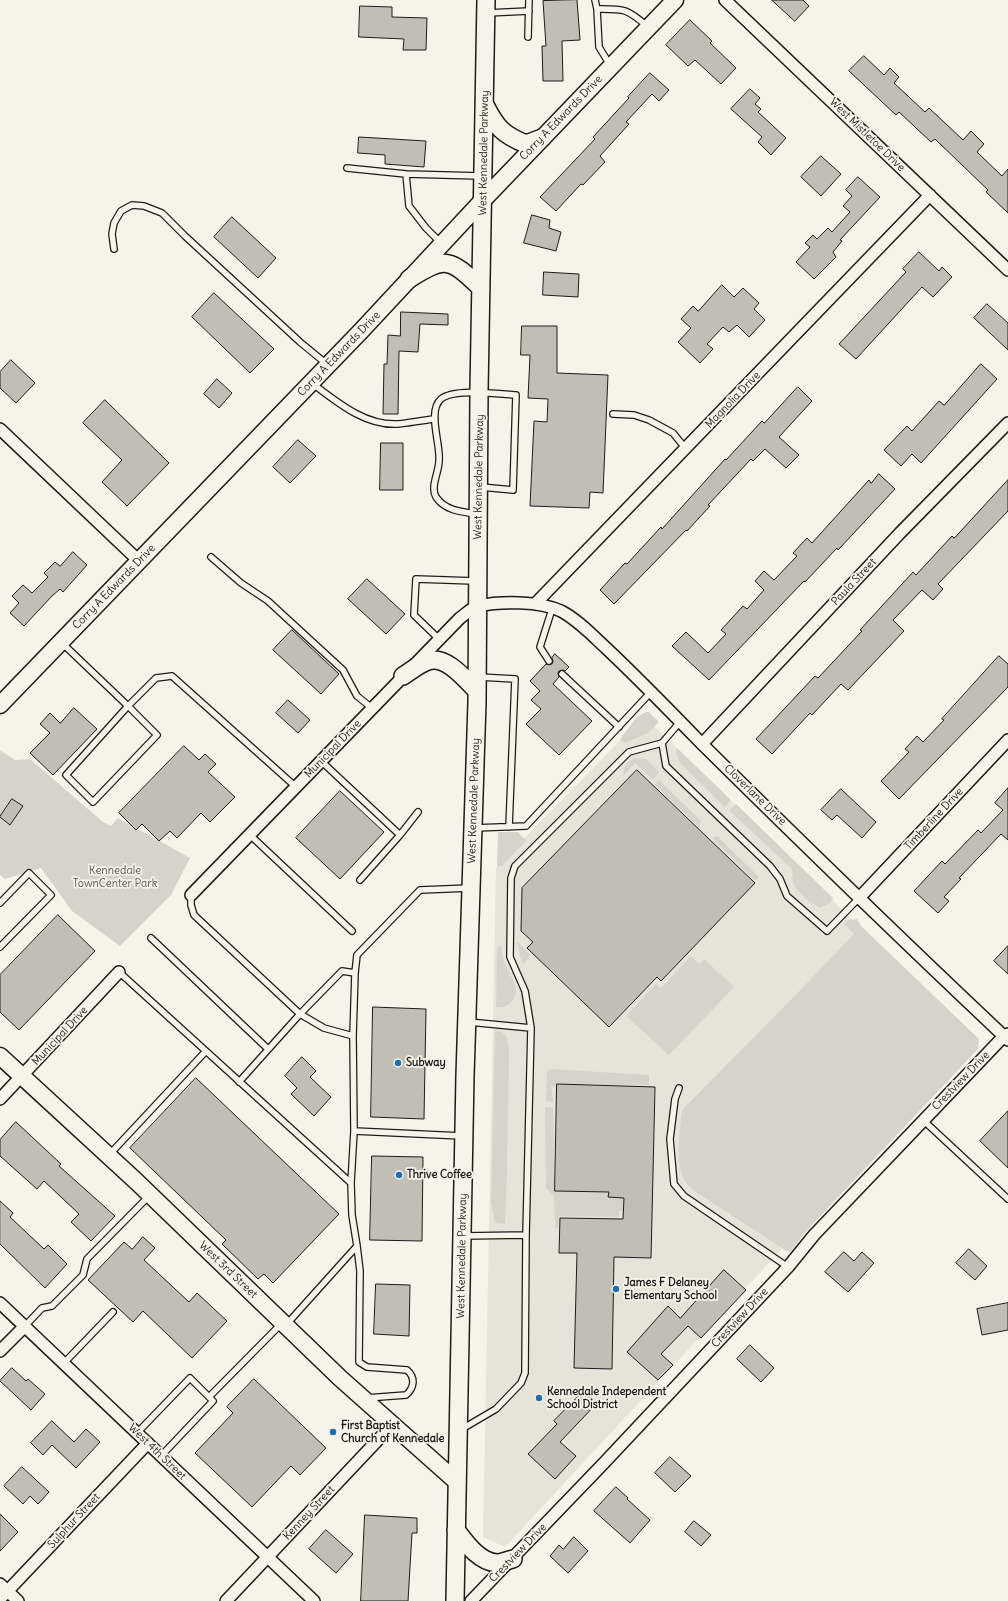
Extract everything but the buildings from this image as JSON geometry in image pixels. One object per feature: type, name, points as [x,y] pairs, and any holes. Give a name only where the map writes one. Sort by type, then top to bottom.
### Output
[{"type":"main road","name":"West Kennedale Parkway","points":[[455,1601],[464,1136],[477,684],[479,391],[486,7]]},
{"type":"main road","points":[[484,104],[494,122],[510,138],[526,144],[542,138]]},
{"type":"main road","points":[[410,279],[429,267],[445,262],[459,267],[482,288]]},
{"type":"main road","points":[[403,676],[428,661],[443,662],[477,684]]},
{"type":"main road","points":[[456,1530],[469,1547],[485,1559],[498,1563],[513,1559]]},
{"type":"street","name":"Corry A Edwards Drive","points":[[0,705],[311,383],[483,200],[675,0]]},
{"type":"street","name":"West Mistletoe Drive","points":[[725,0],[1008,270]]},
{"type":"street","name":"Magnolia Drive","points":[[535,604],[930,195]]},
{"type":"street","name":"Paula Street","points":[[702,744],[900,534],[1008,424]]},
{"type":"street","points":[[0,428],[139,561]]},
{"type":"street","name":"Cloverlane Drive","points":[[478,606],[509,602],[535,604],[560,611],[581,624],[702,744],[1007,1037]]},
{"type":"street","name":"Municipal Drive","points":[[191,895],[439,639],[460,618],[478,606]]},
{"type":"street","name":"Timberline Drive","points":[[860,897],[1008,740]]},
{"type":"street","name":"Municipal Drive","points":[[0,1099],[119,972]]},
{"type":"street","name":"Crestview Drive","points":[[471,1601],[513,1559],[788,1267],[814,1235],[923,1120],[1007,1037]]},
{"type":"street","name":"West 3rd Street","points":[[0,1056],[150,1195],[362,1398],[457,1482]]},
{"type":"street","name":"West 4th Street","points":[[0,1303],[314,1601]]},
{"type":"street","points":[[0,1351],[25,1326]]},
{"type":"street","name":"Kenney Street","points":[[226,1601],[392,1424]]},
{"type":"street","name":"Sulphur Street","points":[[2,1591],[148,1443]]},
{"type":"street","points":[[2,1591],[18,1601]]},
{"type":"lane","points":[[528,37],[529,0]]},
{"type":"lane","points":[[595,0],[597,9],[598,47],[611,67]]},
{"type":"lane","points":[[486,7],[529,11]]},
{"type":"lane","points":[[597,9],[620,8],[632,13],[649,28]]},
{"type":"lane","points":[[347,168],[406,174],[484,176]]},
{"type":"lane","points":[[406,174],[409,206],[426,228],[442,244]]},
{"type":"lane","points":[[114,249],[112,234],[114,223],[121,211],[132,205],[144,206],[162,213],[294,336],[328,365]]},
{"type":"lane","points":[[311,383],[340,404],[368,419],[396,424],[435,419]]},
{"type":"lane","points":[[478,487],[513,490],[516,395],[479,391],[447,396],[437,403],[435,419],[440,461],[434,492],[436,498],[444,505],[454,510],[478,514]]},
{"type":"lane","points":[[613,414],[634,415],[649,420],[673,433],[686,449]]},
{"type":"lane","points":[[211,557],[241,583],[268,601],[343,670],[356,696],[372,708]]},
{"type":"lane","points":[[439,639],[414,615],[416,579],[478,581]]},
{"type":"lane","points":[[549,661],[540,647],[552,609]]},
{"type":"lane","points":[[61,642],[128,706],[157,735],[94,802],[66,775],[128,706],[156,678],[172,676],[296,787]]},
{"type":"lane","points":[[562,674],[619,727]]},
{"type":"lane","points":[[477,684],[515,679],[509,827]]},
{"type":"lane","points":[[473,829],[526,826],[651,692]]},
{"type":"lane","points":[[458,1432],[496,1410],[521,1383],[526,1373],[526,1235],[532,1028],[525,991],[510,957],[511,878],[515,866],[629,752],[662,743],[680,722]]},
{"type":"lane","points":[[662,743],[666,766],[770,866],[780,879],[788,896],[827,931],[860,897]]},
{"type":"lane","points":[[321,761],[400,835]]},
{"type":"lane","points":[[360,880],[400,835],[418,812]]},
{"type":"lane","points":[[250,835],[352,931]]},
{"type":"lane","points":[[0,903],[29,873],[51,895],[0,948]]},
{"type":"lane","points":[[362,1398],[406,1395],[411,1390],[414,1382],[412,1374],[407,1370],[366,1367],[359,1362],[360,1271],[352,1215],[351,1182],[354,1131],[353,1036],[355,973],[358,955],[420,890],[471,888]]},
{"type":"lane","points":[[191,895],[190,905],[194,915],[300,1014],[324,1028],[353,1036]]},
{"type":"lane","points":[[151,938],[268,1049]]},
{"type":"lane","points":[[239,1082],[300,1014],[342,971],[355,973]]},
{"type":"lane","points":[[119,972],[351,1182]]},
{"type":"lane","points":[[467,1021],[532,1028]]},
{"type":"lane","points":[[108,1156],[206,1051]]},
{"type":"lane","points":[[679,1088],[675,1099],[670,1140],[674,1184],[684,1196],[788,1267]]},
{"type":"lane","points":[[923,1120],[1008,1199]]},
{"type":"lane","points":[[354,1131],[464,1136]]},
{"type":"lane","points":[[25,1326],[42,1308],[52,1306],[83,1275],[87,1259],[150,1195]]},
{"type":"lane","points":[[462,1236],[526,1235]]},
{"type":"lane","points":[[209,1397],[284,1324],[357,1246]]},
{"type":"lane","points":[[64,1363],[113,1312]]},
{"type":"lane","points":[[137,1433],[190,1378],[213,1401],[161,1456]]},
{"type":"shaded area","name":"James F Delaney Elementary School","points":[[644,716],[976,1040],[505,1547],[483,1537],[496,867]]},
{"type":"green space","points":[[649,712],[659,722],[648,733],[625,743],[620,739],[637,717]]},
{"type":"green space","points":[[677,748],[731,800],[725,807],[680,763],[676,754]]},
{"type":"green space","name":"Kennedale TownCenter Park","points":[[0,750],[15,760],[30,759],[103,822],[111,826],[118,818],[190,858],[171,895],[120,946],[72,911],[41,868],[5,879],[0,875]]},
{"type":"green space","points":[[635,758],[646,759],[659,772],[653,780],[635,763],[623,776],[626,765]]},
{"type":"green space","points":[[659,780],[701,821],[699,827],[655,785]]},
{"type":"green space","points":[[736,804],[833,898],[830,903],[820,908],[807,900],[793,883],[792,869],[731,812],[730,810]]},
{"type":"green space","points":[[498,832],[518,832],[526,841],[502,866],[497,866]]},
{"type":"green space","points":[[717,836],[759,877],[755,881],[712,838]]},
{"type":"green space","points":[[857,919],[862,927],[979,1039],[978,1049],[808,1229],[790,1252],[693,1190],[686,1182],[682,1174],[679,1156],[679,1137],[682,1110],[854,934],[844,924],[849,920]]},
{"type":"green space","points":[[517,943],[519,943],[530,955],[524,964],[522,963]]},
{"type":"green space","points":[[501,945],[503,959],[516,991],[514,998],[509,1004],[503,1007],[496,1007],[497,948]]},
{"type":"green space","points":[[691,956],[699,964],[704,959],[734,987],[669,1055],[626,1016],[656,984],[661,988]]},
{"type":"green space","points":[[495,1031],[502,1032],[507,1037],[509,1052],[505,1224],[495,1223],[491,1202]]},
{"type":"green space","points":[[550,1069],[649,1075],[649,1085],[557,1084],[557,1087],[551,1086],[553,1102],[546,1101],[547,1071]]},
{"type":"green space","points":[[545,1107],[553,1108],[555,1191],[609,1192],[608,1197],[624,1198],[624,1211],[619,1211],[619,1217],[560,1216],[558,1228],[555,1228],[554,1196],[546,1188]]},
{"type":"place","name":"Subway","points":[[398,1063]]},
{"type":"place","name":"Thrive Coffee","points":[[399,1175]]},
{"type":"place","name":"James F Delaney Elementary School","points":[[616,1289]]},
{"type":"place","name":"Kennedale Independent School District","points":[[539,1398]]},
{"type":"place","name":"First Baptist Church of Kennedale","points":[[333,1432]]}]
